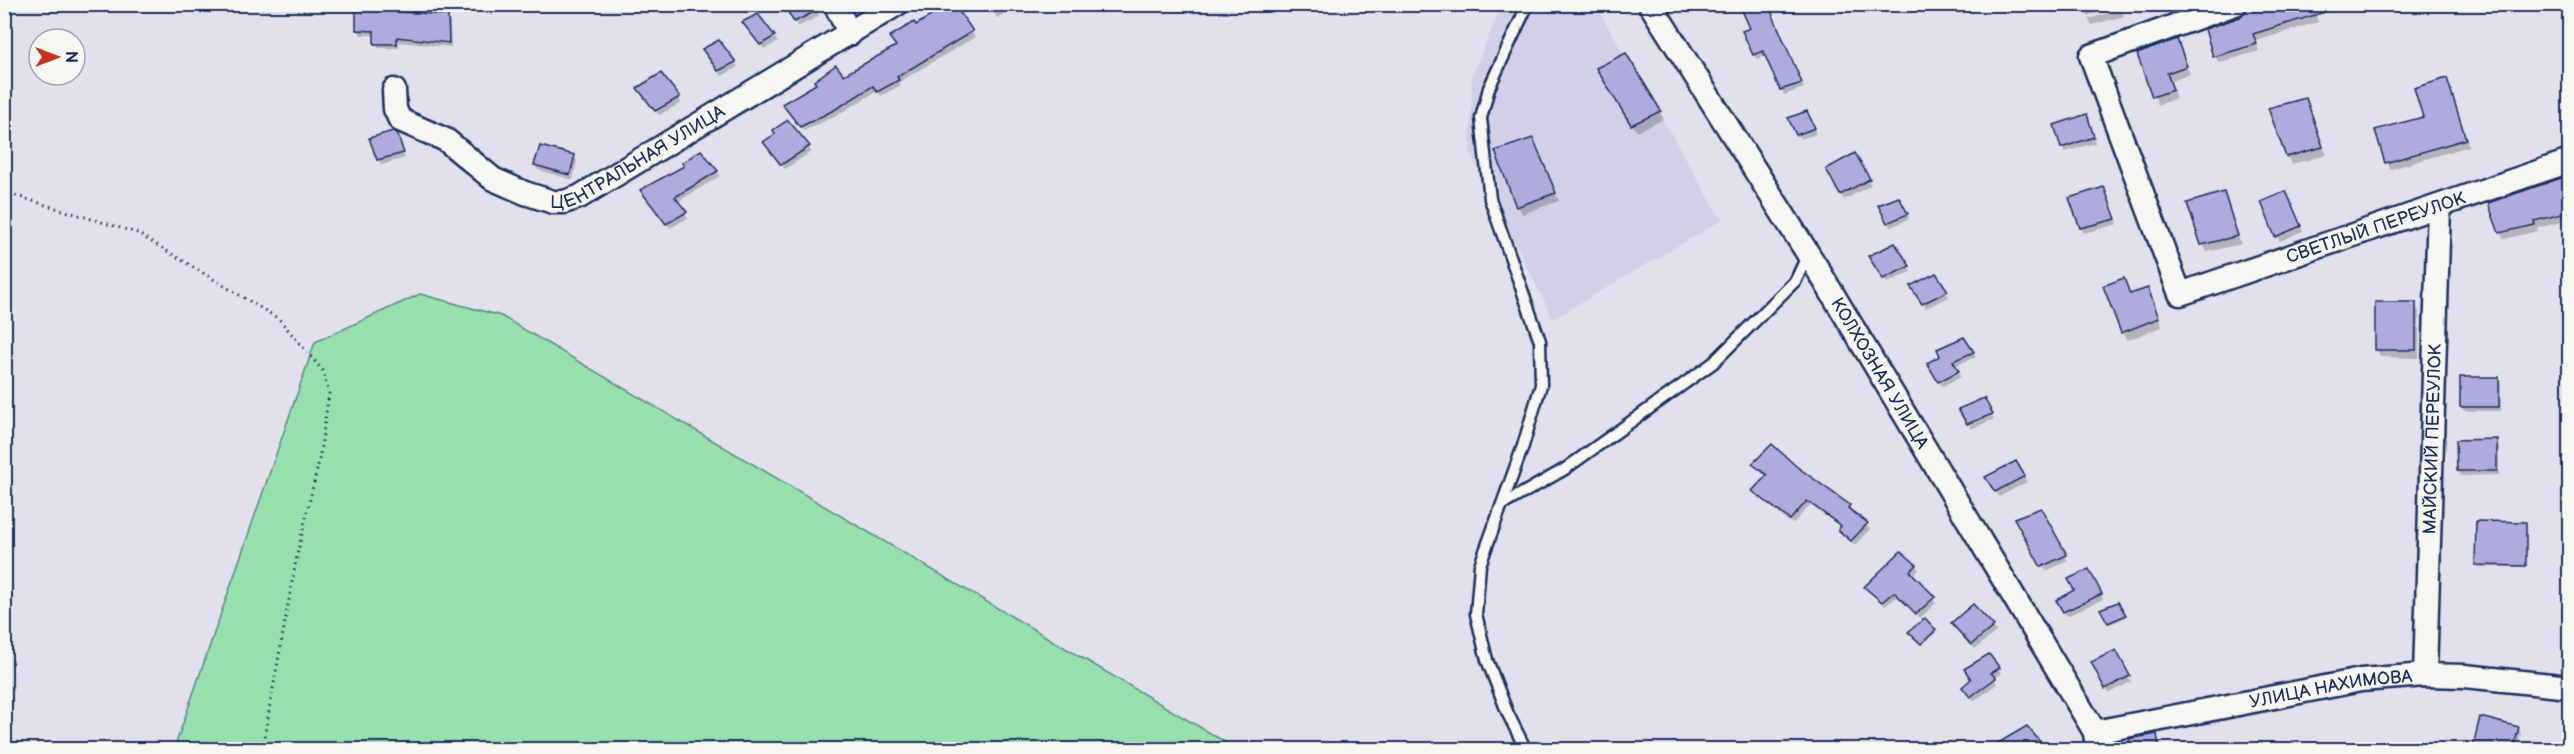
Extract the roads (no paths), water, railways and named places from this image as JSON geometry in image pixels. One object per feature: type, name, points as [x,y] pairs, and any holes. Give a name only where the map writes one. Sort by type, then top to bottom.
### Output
[{"type":"street","points":[[835,4],[850,34]]},
{"type":"street","name":"ЦЕНТРАЛЬНАЯ УЛИЦА","points":[[394,90],[395,109],[400,120],[446,140],[493,178],[542,200],[564,202],[579,197],[897,4]]},
{"type":"street","name":"КОЛХОЗНАЯ УЛИЦА","points":[[1650,4],[1808,253],[2096,741]]},
{"type":"street","name":"СВЕТЛЫЙ ПЕРЕУЛОК","points":[[2235,4],[2091,56],[2180,294],[2570,161]]},
{"type":"street","name":"МАЙСКИЙ ПЕРЕУЛОК","points":[[2426,675],[2439,206]]},
{"type":"street","name":"УЛИЦА НАХИМОВА","points":[[2096,741],[2361,680],[2426,675],[2465,676],[2570,687]]},
{"type":"lane","points":[[1526,750],[1508,714],[1487,660],[1476,614],[1480,565],[1541,385],[1540,341],[1490,199],[1481,118],[1489,88],[1528,4]]},
{"type":"lane","points":[[1502,505],[1564,469],[1713,363],[1796,280],[1808,253]]}]
